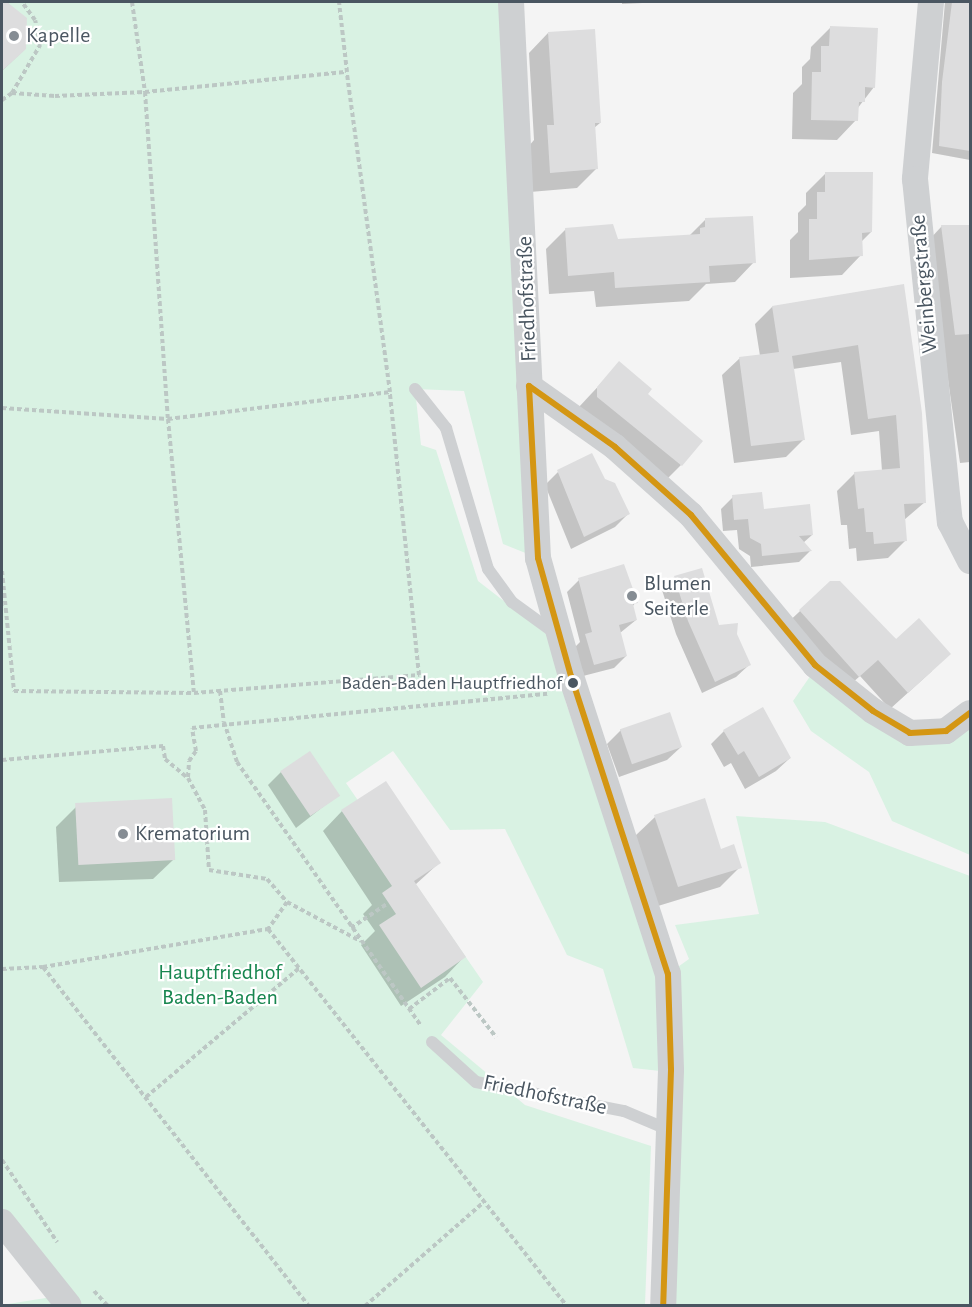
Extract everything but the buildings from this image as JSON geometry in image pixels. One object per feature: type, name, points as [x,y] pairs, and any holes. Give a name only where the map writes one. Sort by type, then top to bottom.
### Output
[{"type":"street","name":"Friedhofstraße","points":[[511,2],[524,213],[529,386],[538,558],[571,676],[668,974],[669,1130],[663,1305]]},
{"type":"street","name":"Weinbergstraße","points":[[931,2],[915,179],[950,522],[970,561]]},
{"type":"street","points":[[529,386],[615,447],[691,515],[815,665],[873,711],[910,733],[946,731],[970,713]]},
{"type":"street","points":[[2,1222],[69,1305]]},
{"type":"lane","name":"Friedhofstraße","points":[[497,2],[511,28]]},
{"type":"lane","points":[[415,389],[446,428],[488,569],[512,602],[562,638]]},
{"type":"lane","name":"Friedhofstraße","points":[[432,1042],[476,1082],[624,1112],[669,1130]]},
{"type":"path","points":[[2,100],[12,93],[40,45],[35,20],[22,2]]},
{"type":"path","points":[[132,2],[145,92],[168,419],[194,693]]},
{"type":"path","points":[[2,571],[14,691],[194,693],[419,675],[390,392],[339,2]]},
{"type":"path","points":[[12,93],[55,96],[145,92],[347,72]]},
{"type":"path","points":[[2,408],[168,419],[415,389]]},
{"type":"path","points":[[220,691],[224,722],[237,762],[432,1042]]},
{"type":"path","points":[[188,778],[189,761],[196,751],[192,728],[224,722],[555,693]]},
{"type":"path","points":[[2,760],[162,746],[165,759],[188,778],[205,810],[209,870],[267,879],[287,902],[360,941]]},
{"type":"path","points":[[2,969],[44,967],[268,929],[287,902]]},
{"type":"path","points":[[351,928],[388,903]]},
{"type":"path","points":[[268,929],[567,1305]]},
{"type":"path","points":[[44,967],[309,1305]]},
{"type":"path","points":[[146,1097],[299,968]]},
{"type":"path","points":[[409,1009],[450,978],[496,1037]]},
{"type":"path","points":[[2,1160],[61,1248]]},
{"type":"path","points":[[365,1305],[484,1202]]},
{"type":"path","points":[[87,1284],[108,1305]]},
{"type":"green space","name":"Hauptfriedhof Baden-Baden","points":[[2,2],[511,2],[538,558],[503,544],[464,391],[415,389],[421,445],[436,450],[478,581],[554,640],[566,703],[663,981],[660,1071],[633,1068],[603,969],[567,955],[505,829],[450,830],[393,751],[346,783],[483,982],[441,1035],[525,1105],[651,1146],[645,1305],[2,1305],[58,1296],[2,1222]]},
{"type":"green space","points":[[813,672],[910,743],[970,709],[970,855],[892,821],[869,772],[811,731],[793,701]]},
{"type":"green space","points":[[736,816],[825,822],[970,876],[970,1305],[663,1306],[668,974],[689,959],[675,925],[759,914]]},
{"type":"transit line","points":[[529,386],[538,558],[571,676],[668,974],[671,1070],[663,1306]]},
{"type":"transit line","points":[[529,386],[615,447],[691,515],[815,665],[873,711],[910,733],[946,731],[970,713]]},
{"type":"place","name":"Kapelle","points":[[14,36]]},
{"type":"place","name":"Blumen Seiterle","points":[[632,596]]},
{"type":"place","name":"Baden-Baden Hauptfriedhof","points":[[573,683]]},
{"type":"place","name":"Krematorium","points":[[123,834]]}]
